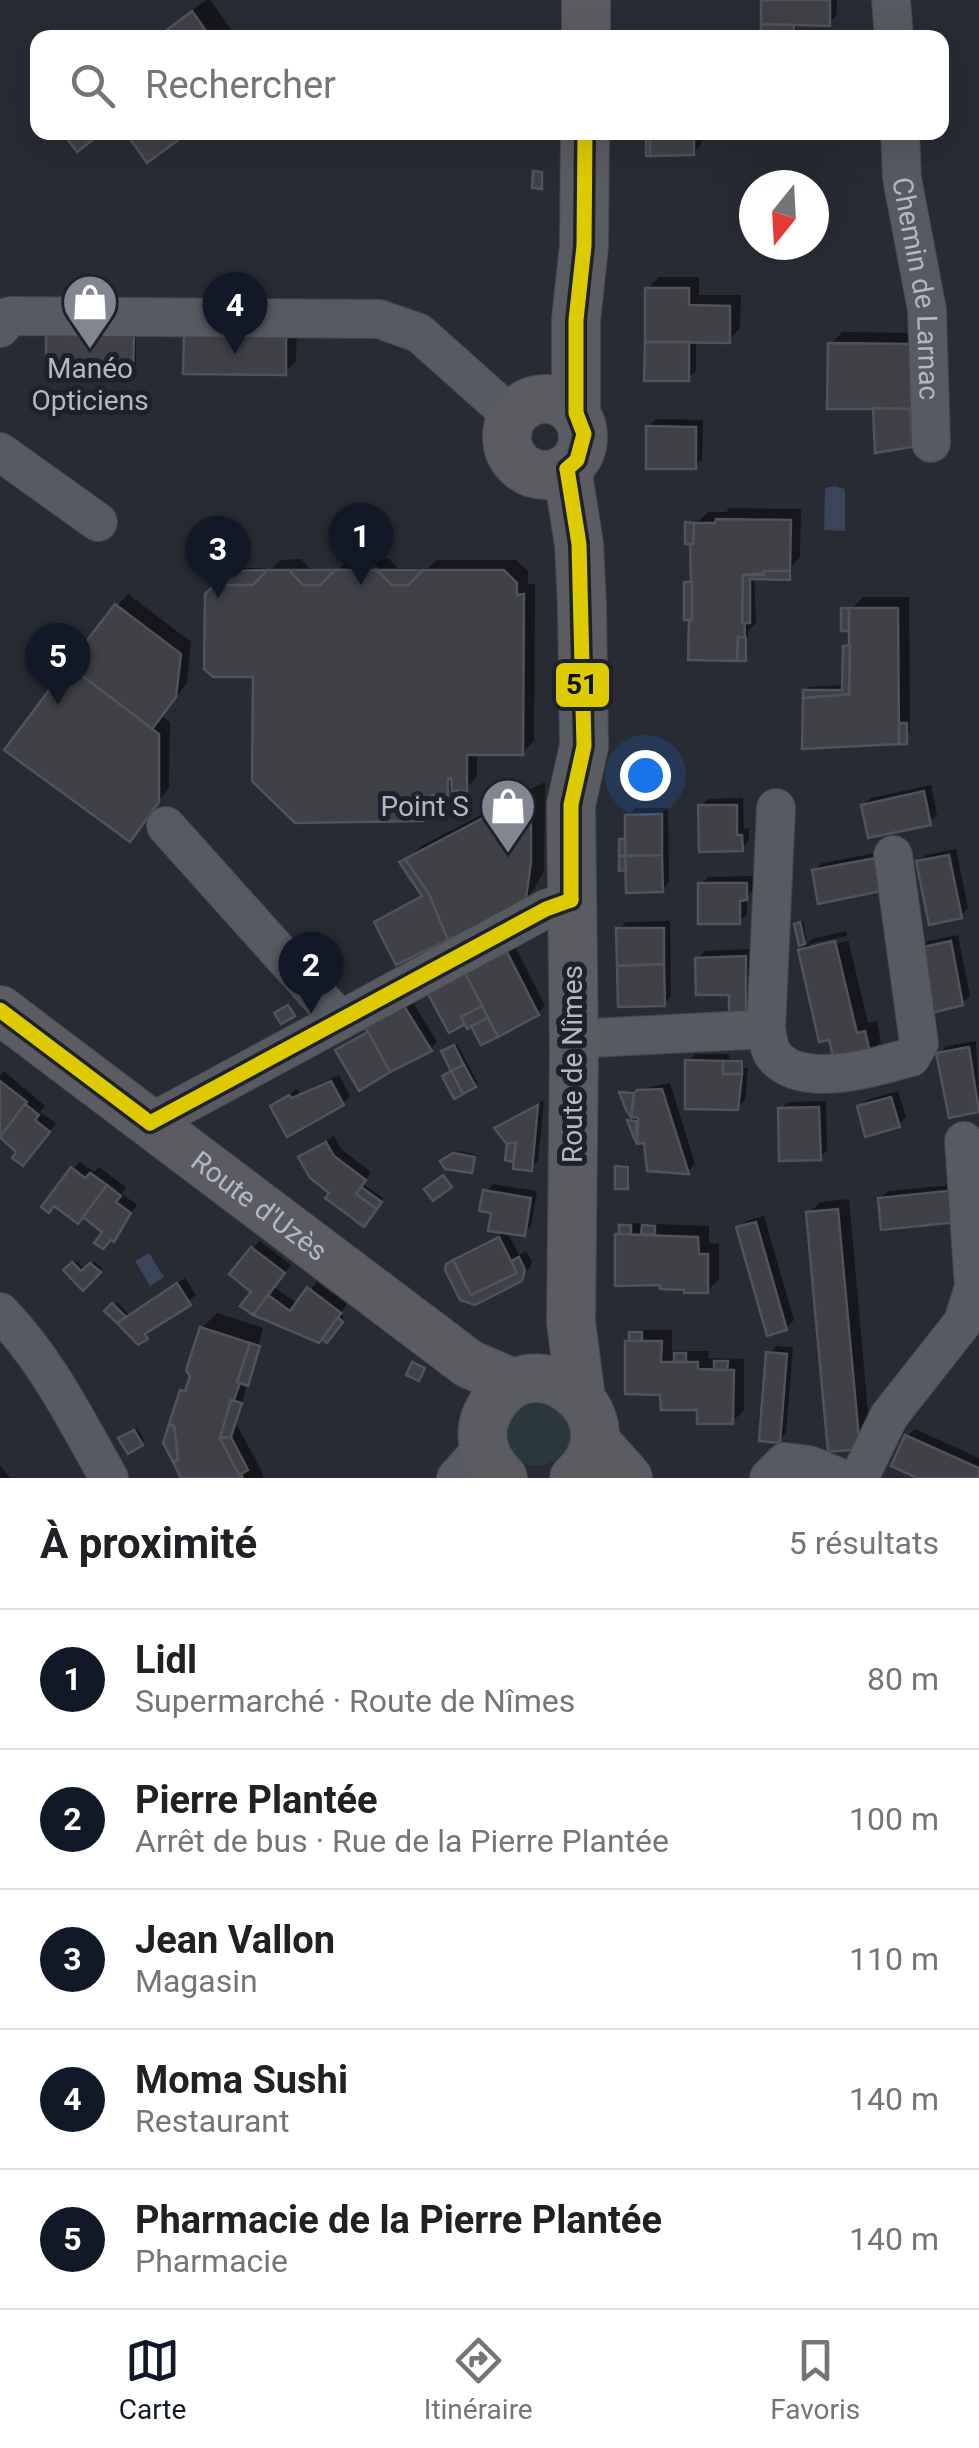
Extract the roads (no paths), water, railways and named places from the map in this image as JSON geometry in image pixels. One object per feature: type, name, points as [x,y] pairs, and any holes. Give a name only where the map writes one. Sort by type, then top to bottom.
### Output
[{"type":"main road","points":[[564,0],[564,30]]},
{"type":"main road","points":[[586,0],[586,30]]},
{"type":"main road","points":[[563,140],[563,244],[576,340]]},
{"type":"main road","points":[[546,409],[584,434],[583,448],[552,472],[515,461],[507,438],[546,409],[576,340],[584,246],[585,140]]},
{"type":"main road","name":"Route de Nîmes","points":[[552,472],[579,544],[584,746],[571,805],[571,1322],[583,1440]]},
{"type":"main road","name":"Route d'Uzès","points":[[0,1010],[470,1364],[525,1380],[566,1385],[583,1440]]},
{"type":"main road","points":[[488,1463],[494,1398],[525,1380],[571,1322]]},
{"type":"main road","points":[[470,1364],[488,1463]]},
{"type":"main road","points":[[583,1440],[628,1478]]},
{"type":"street","points":[[891,0],[893,30]]},
{"type":"street","name":"Chemin de Larnac","points":[[900,140],[902,178],[927,310],[931,444]]},
{"type":"street","points":[[0,328],[10,316],[379,319],[419,333],[546,409]]},
{"type":"street","points":[[3,460],[98,522]]},
{"type":"street","points":[[776,808],[766,1029],[772,1055],[785,1066],[817,1075],[878,1067],[911,1057],[920,1042],[893,855]]},
{"type":"street","points":[[166,826],[340,1020]]},
{"type":"street","points":[[150,1122],[546,909],[571,900]]},
{"type":"street","points":[[572,1039],[766,1029]]},
{"type":"street","points":[[859,1478],[888,1416],[962,1322],[974,1287],[964,1141]]},
{"type":"street","points":[[0,1312],[26,1339],[46,1369],[109,1478]]},
{"type":"street","points":[[769,1478],[786,1462],[810,1465],[841,1478]]},
{"type":"water","points":[[825,488],[845,489],[845,531],[824,530]]},
{"type":"water","points":[[149,1253],[164,1277],[150,1286],[135,1261]]},
{"type":"place","name":"Manéo Opticiens","points":[[90,351]]},
{"type":"place","name":"Moma Sushi","points":[[235,354]]},
{"type":"place","name":"Lidl","points":[[361,585]]},
{"type":"place","name":"Jean Vallon","points":[[218,598]]},
{"type":"place","name":"Pharmacie de la Pierre Plantée","points":[[58,705]]},
{"type":"place","name":"Point S","points":[[508,855]]},
{"type":"place","name":"Pierre Plantée","points":[[311,1014]]}]
